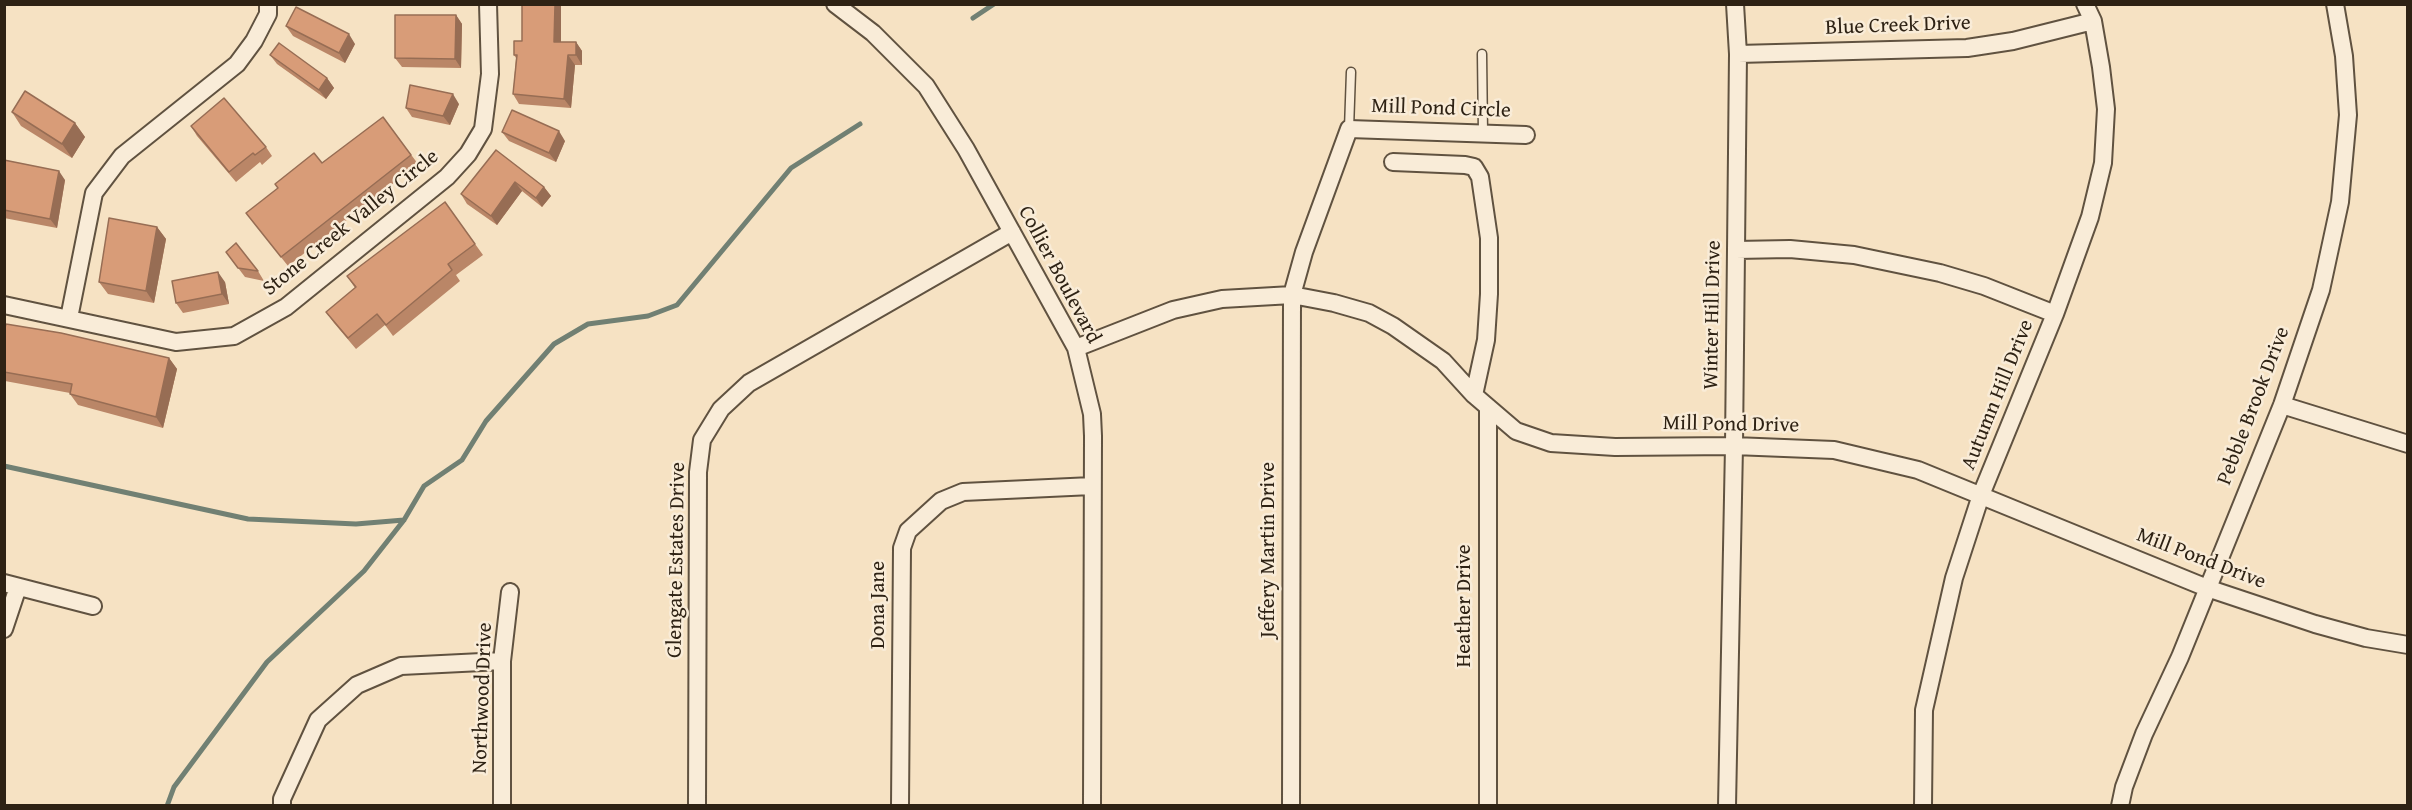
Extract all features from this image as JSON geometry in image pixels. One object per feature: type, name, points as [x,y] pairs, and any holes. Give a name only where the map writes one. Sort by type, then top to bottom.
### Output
[{"type":"street","points":[[69,318],[94,193],[122,156],[237,64],[254,41],[268,14],[268,4]]},
{"type":"street","name":"Stone Creek Valley Circle","points":[[4,305],[176,342],[234,336],[286,307],[447,177],[468,154],[483,129],[490,74],[488,4]]},
{"type":"street","name":"Collier Boulevard","points":[[835,4],[873,33],[926,86],[966,149],[1076,348],[1092,414],[1092,806]]},
{"type":"street","name":"Winter Hill Drive","points":[[1727,806],[1738,54],[1735,4]]},
{"type":"street","name":"Autumn Hill Drive","points":[[1923,806],[1924,710],[1954,578],[1981,495],[2055,314],[2090,217],[2103,163],[2106,109],[2093,21],[2085,4]]},
{"type":"street","name":"Pebble Brook Drive","points":[[2120,806],[2124,787],[2144,734],[2180,657],[2282,405],[2321,290],[2345,167],[2348,115],[2344,56],[2335,4]]},
{"type":"street","name":"Blue Creek Drive","points":[[1738,54],[1967,48],[2013,41],[2093,21]]},
{"type":"street","name":"Mill Pond Circle","points":[[1292,295],[1304,252],[1349,129],[1526,135]]},
{"type":"street","points":[[1393,162],[1465,165],[1474,167],[1480,177],[1489,238],[1489,294],[1486,340],[1474,394]]},
{"type":"street","name":"Glengate Estates Drive","points":[[697,806],[698,472],[702,440],[721,409],[749,383],[1012,232]]},
{"type":"street","points":[[1736,250],[1790,249],[1854,255],[1940,273],[1984,286],[2055,314]]},
{"type":"street","name":"Mill Pond Drive","points":[[1076,348],[1197,303],[1222,299],[1292,295],[1334,303],[1377,318],[1431,351],[1474,394],[1516,431],[1551,443],[1615,447],[1734,446],[1834,450],[1918,470],[2207,588],[2366,638],[2408,645]]},
{"type":"street","name":"Jeffery Martin Drive","points":[[1291,806],[1292,295]]},
{"type":"street","points":[[2282,405],[2408,444]]},
{"type":"street","name":"Heather Drive","points":[[1488,407],[1488,806]]},
{"type":"street","name":"Dona Jane","points":[[900,806],[902,548],[908,531],[941,501],[963,492],[1092,486]]},
{"type":"street","points":[[4,629],[11,585],[93,606]]},
{"type":"street","name":"Northwood Drive","points":[[502,806],[502,662],[510,592]]},
{"type":"street","points":[[282,806],[282,799],[318,720],[357,685],[401,666],[502,662]]},
{"type":"lane","points":[[1482,54],[1483,133]]},
{"type":"lane","points":[[1349,129],[1351,72]]},
{"type":"building","points":[[522,4],[555,4],[554,42],[576,42],[576,55],[568,55],[564,99],[513,94],[517,55],[514,55],[514,41],[522,41]]},
{"type":"building","points":[[296,7],[349,34],[339,53],[286,26]]},
{"type":"building","points":[[395,15],[456,15],[455,59],[395,58]]},
{"type":"building","points":[[279,43],[327,78],[319,90],[270,55]]},
{"type":"building","points":[[410,85],[453,94],[443,116],[406,108]]},
{"type":"building","points":[[25,91],[75,123],[62,144],[12,112]]},
{"type":"building","points":[[224,98],[266,147],[255,155],[253,153],[229,172],[191,126]]},
{"type":"building","points":[[512,110],[559,131],[549,153],[502,132]]},
{"type":"building","points":[[383,117],[411,155],[281,257],[246,213],[278,188],[275,184],[314,153],[322,163]]},
{"type":"building","points":[[496,150],[544,187],[536,198],[515,182],[491,216],[461,194]]},
{"type":"building","points":[[4,160],[59,171],[50,219],[4,210]]},
{"type":"building","points":[[445,202],[475,244],[448,264],[452,270],[386,325],[377,314],[348,338],[326,312],[356,287],[347,276]]},
{"type":"building","points":[[109,218],[157,227],[146,291],[99,282]]},
{"type":"building","points":[[236,243],[258,271],[238,268],[226,252]]},
{"type":"building","points":[[218,272],[222,294],[176,303],[172,281]]},
{"type":"building","points":[[6,324],[61,333],[169,358],[156,417],[70,394],[72,384],[4,372]]},
{"type":"waterway","points":[[973,18],[994,4]]},
{"type":"waterway","points":[[167,806],[174,787],[267,662],[364,571],[404,520],[424,486],[462,460],[486,421],[554,344],[588,324],[648,316],[677,305],[791,168],[860,124]]},
{"type":"waterway","points":[[4,466],[248,519],[356,524],[404,520]]}]
